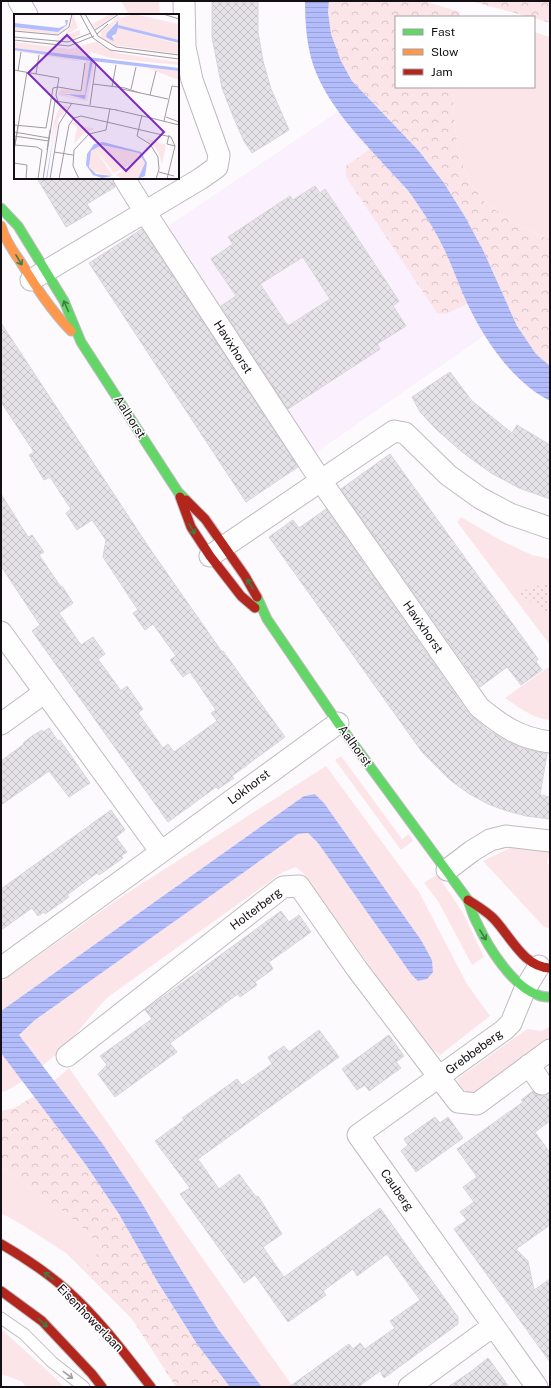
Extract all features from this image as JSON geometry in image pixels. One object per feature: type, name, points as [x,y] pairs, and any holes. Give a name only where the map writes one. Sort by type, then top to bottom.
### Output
[{"type":"street","points":[[19,1],[26,14]]},
{"type":"street","points":[[38,276],[200,179],[217,167],[219,155],[192,80],[185,46],[184,1]]},
{"type":"street","name":"Havixhorst","points":[[125,179],[321,481],[479,707],[499,724],[517,733],[535,740],[550,742]]},
{"type":"street","name":"Aalhorst","points":[[1,208],[18,226],[53,312],[81,342],[178,492],[205,519],[217,551],[241,596],[267,619]]},
{"type":"street","name":"Aalhorst","points":[[1,226],[4,236],[38,276],[64,301],[81,342]]},
{"type":"street","points":[[217,551],[394,431],[405,432],[448,475],[480,498],[510,514],[550,528]]},
{"type":"street","name":"Aalhorst","points":[[178,492],[190,527],[217,551],[255,592],[267,619],[338,723],[468,900],[480,930],[497,957],[516,981],[525,989]]},
{"type":"street","points":[[1,632],[161,852]]},
{"type":"street","points":[[1,724],[45,692]]},
{"type":"street","name":"Lokhorst","points":[[1,968],[338,723]]},
{"type":"street","points":[[447,870],[472,851],[490,840],[506,836],[544,840]]},
{"type":"street","name":"Holterberg","points":[[67,1056],[283,887],[299,886],[357,968],[439,1078]]},
{"type":"street","name":"Aalhorst","points":[[468,900],[494,919],[524,954],[535,964],[544,967]]},
{"type":"street","name":"Grebbeberg","points":[[544,967],[525,989],[511,1023],[504,1030],[439,1078],[458,1102],[477,1104],[550,1050]]},
{"type":"street","points":[[525,989],[539,997],[550,997]]},
{"type":"street","points":[[530,1065],[542,1084]]},
{"type":"street","name":"Cauberg","points":[[439,1078],[358,1135],[537,1387]]},
{"type":"street","name":"Eisenhowerlaan","points":[[1,1244],[23,1256],[68,1291],[108,1333],[150,1387]]},
{"type":"street","points":[[1,1291],[42,1321],[92,1374],[102,1387]]},
{"type":"street","points":[[409,1387],[493,1326]]},
{"type":"lane","points":[[1,1318],[24,1334],[52,1362],[84,1387]]},
{"type":"shaded area","points":[[343,108],[497,327],[311,456],[161,231]]},
{"type":"green space","points":[[121,1],[159,1],[160,14],[128,14]]},
{"type":"green space","points":[[329,1],[424,1],[460,12],[460,16],[395,16],[395,88],[453,88],[454,121],[459,155],[470,182],[484,201],[510,221],[550,240],[550,366],[536,354],[517,326],[483,250],[444,183],[419,151],[352,81],[341,61],[331,34],[328,12]]},
{"type":"green space","points":[[470,1],[550,1],[550,23],[535,18],[535,16],[526,16]]},
{"type":"green space","points":[[535,32],[550,37],[550,240],[510,221],[484,201],[470,182],[459,155],[454,121],[453,88],[535,88]]},
{"type":"green space","points":[[370,149],[406,189],[429,220],[450,261],[467,304],[446,314],[437,313],[346,177],[346,166]]},
{"type":"green space","points":[[461,517],[502,541],[532,555],[550,559],[550,645],[457,522]]},
{"type":"green space","points":[[550,582],[550,617],[518,592]]},
{"type":"green space","points":[[550,666],[550,720],[532,715],[520,709],[505,698]]},
{"type":"green space","points":[[341,756],[402,839],[409,834],[413,841],[401,850],[335,760]]},
{"type":"green space","points":[[326,766],[419,892],[467,984],[490,1016],[440,1055],[426,1045],[303,873],[296,867],[283,872],[108,997],[65,1047],[42,1066],[19,1035],[35,1020],[298,834],[308,833],[318,843],[411,974],[433,972],[432,961],[421,940],[324,803],[315,794],[304,796],[1,1011],[1,982],[121,897]]},
{"type":"green space","points":[[514,846],[550,851],[547,863],[550,865],[550,929],[543,926],[483,861]]},
{"type":"green space","points":[[437,874],[463,913],[484,957],[472,965],[438,901],[424,883]]},
{"type":"green space","points":[[550,1026],[550,1045],[481,1093],[468,1092],[461,1087],[457,1079],[527,1029],[542,1031]]},
{"type":"green space","points":[[1,1053],[23,1081],[6,1091],[1,1092]]},
{"type":"green space","points":[[69,1068],[293,1387],[262,1387],[218,1329],[140,1200],[54,1081]]},
{"type":"green space","points":[[34,1096],[86,1165],[119,1214],[157,1281],[197,1344],[230,1387],[176,1387],[132,1319],[83,1270],[102,1248],[84,1229],[65,1213],[1,1167],[1,1111],[15,1108]]},
{"type":"green space","points":[[1,1167],[65,1213],[84,1229],[103,1249],[83,1270],[66,1253],[1,1213]]},
{"type":"green space","points":[[1,1329],[64,1387],[26,1387],[21,1381],[1,1374]]},
{"type":"water","points":[[305,1],[329,1],[328,12],[331,34],[341,61],[352,81],[419,151],[444,183],[464,215],[483,250],[517,326],[536,354],[550,366],[550,401],[537,393],[512,372],[491,346],[474,317],[446,252],[424,214],[407,189],[340,114],[324,89],[317,75],[309,48],[305,20]]},
{"type":"water","points":[[315,794],[324,803],[421,940],[432,960],[433,972],[427,979],[418,981],[411,974],[318,843],[308,833],[298,834],[35,1020],[19,1035],[102,1143],[140,1200],[218,1329],[262,1387],[230,1387],[197,1344],[157,1281],[119,1214],[86,1165],[1,1053],[1,1011],[304,796]]},
{"type":"building","points":[[212,1],[258,1],[258,32],[263,61],[271,89],[289,130],[252,153],[244,141],[222,88],[212,37]]},
{"type":"building","points":[[38,179],[112,179],[115,187],[87,204],[92,212],[66,227]]},
{"type":"building","points":[[315,186],[320,193],[325,189],[399,301],[393,306],[406,326],[377,344],[380,349],[288,409],[221,306],[236,296],[211,259],[233,244],[228,237],[290,196],[293,200]],"holes":[[[303,257],[330,299],[288,326],[260,284]]]},
{"type":"building","points":[[142,229],[298,467],[246,502],[89,263]]},
{"type":"building","points":[[1,323],[150,549],[222,652],[223,651],[285,737],[232,776],[234,778],[218,789],[216,787],[168,822],[32,631],[40,625],[1,566],[1,494],[28,537],[32,535],[44,552],[39,555],[73,603],[59,613],[81,645],[93,637],[105,654],[98,659],[121,691],[127,686],[143,709],[138,713],[163,748],[168,744],[174,752],[217,721],[211,713],[216,710],[190,672],[183,677],[170,660],[176,656],[153,624],[145,630],[133,613],[138,610],[103,557],[106,540],[92,520],[77,530],[66,513],[71,509],[50,477],[44,480],[29,455],[34,452],[1,402]]},
{"type":"building","points":[[450,372],[472,401],[512,433],[517,425],[550,445],[550,499],[519,488],[491,473],[462,452],[437,430],[420,412],[412,397]]},
{"type":"building","points":[[390,454],[538,659],[536,662],[542,670],[521,685],[507,667],[480,687],[341,489]]},
{"type":"building","points":[[326,509],[469,714],[488,730],[506,741],[526,749],[547,754],[540,795],[550,797],[550,819],[526,816],[488,804],[468,793],[450,780],[422,752],[269,537],[293,520],[299,528]]},
{"type":"building","points":[[49,728],[58,741],[60,740],[90,783],[69,797],[49,771],[1,805],[1,761],[24,744],[23,743],[32,736]]},
{"type":"building","points":[[111,810],[125,830],[116,837],[127,852],[121,856],[123,858],[99,875],[97,873],[67,895],[69,897],[45,914],[44,912],[38,916],[32,908],[1,930],[1,889]]},
{"type":"building","points":[[281,911],[289,922],[299,915],[311,932],[269,962],[273,969],[255,982],[257,985],[240,997],[238,994],[170,1043],[177,1052],[115,1097],[98,1074],[107,1065],[100,1056],[152,1019],[145,1010]]},
{"type":"building","points":[[319,1030],[339,1057],[198,1159],[219,1189],[239,1174],[256,1197],[258,1196],[282,1234],[263,1247],[284,1277],[380,1208],[458,1317],[458,1324],[384,1378],[380,1371],[358,1387],[289,1387],[349,1344],[353,1349],[360,1343],[365,1349],[395,1328],[390,1321],[420,1300],[387,1254],[357,1276],[353,1269],[323,1291],[326,1295],[288,1322],[255,1275],[244,1283],[180,1194],[190,1188],[155,1141],[184,1120],[182,1118],[237,1079],[242,1085],[272,1064],[268,1057],[284,1046],[289,1052]]},
{"type":"building","points":[[389,1035],[404,1056],[396,1062],[401,1068],[369,1091],[365,1085],[357,1090],[342,1069]]},
{"type":"building","points":[[533,1091],[537,1095],[543,1096],[550,1093],[550,1121],[535,1132],[550,1153],[550,1225],[516,1249],[528,1261],[534,1290],[550,1279],[550,1362],[454,1229],[467,1220],[460,1212],[474,1202],[463,1187],[477,1177],[457,1149],[523,1102],[521,1100]]},
{"type":"building","points":[[435,1117],[440,1123],[448,1117],[463,1138],[416,1172],[401,1151],[408,1145],[404,1139]]},
{"type":"building","points":[[488,1358],[509,1387],[448,1387],[473,1370]]},
{"type":"traffic: fast","points":[[1,208],[18,226],[64,301],[81,342],[178,492],[186,500]]},
{"type":"traffic: fast","points":[[257,597],[267,619],[338,723],[468,900],[474,918],[494,954],[502,965],[510,975],[528,990],[541,996],[550,997]]},
{"type":"traffic: slow","points":[[1,226],[9,244],[38,289],[56,314],[71,331]]},
{"type":"traffic: jam","points":[[180,497],[191,527],[210,556],[241,596],[255,608]]},
{"type":"traffic: jam","points":[[186,500],[205,519],[245,576],[257,597]]},
{"type":"traffic: jam","points":[[468,900],[493,918],[518,949],[532,962],[540,966],[550,968]]},
{"type":"traffic: jam","points":[[1,1244],[45,1272],[80,1303],[112,1338],[151,1387]]},
{"type":"traffic: jam","points":[[1,1291],[42,1321],[92,1374],[102,1387]]}]
